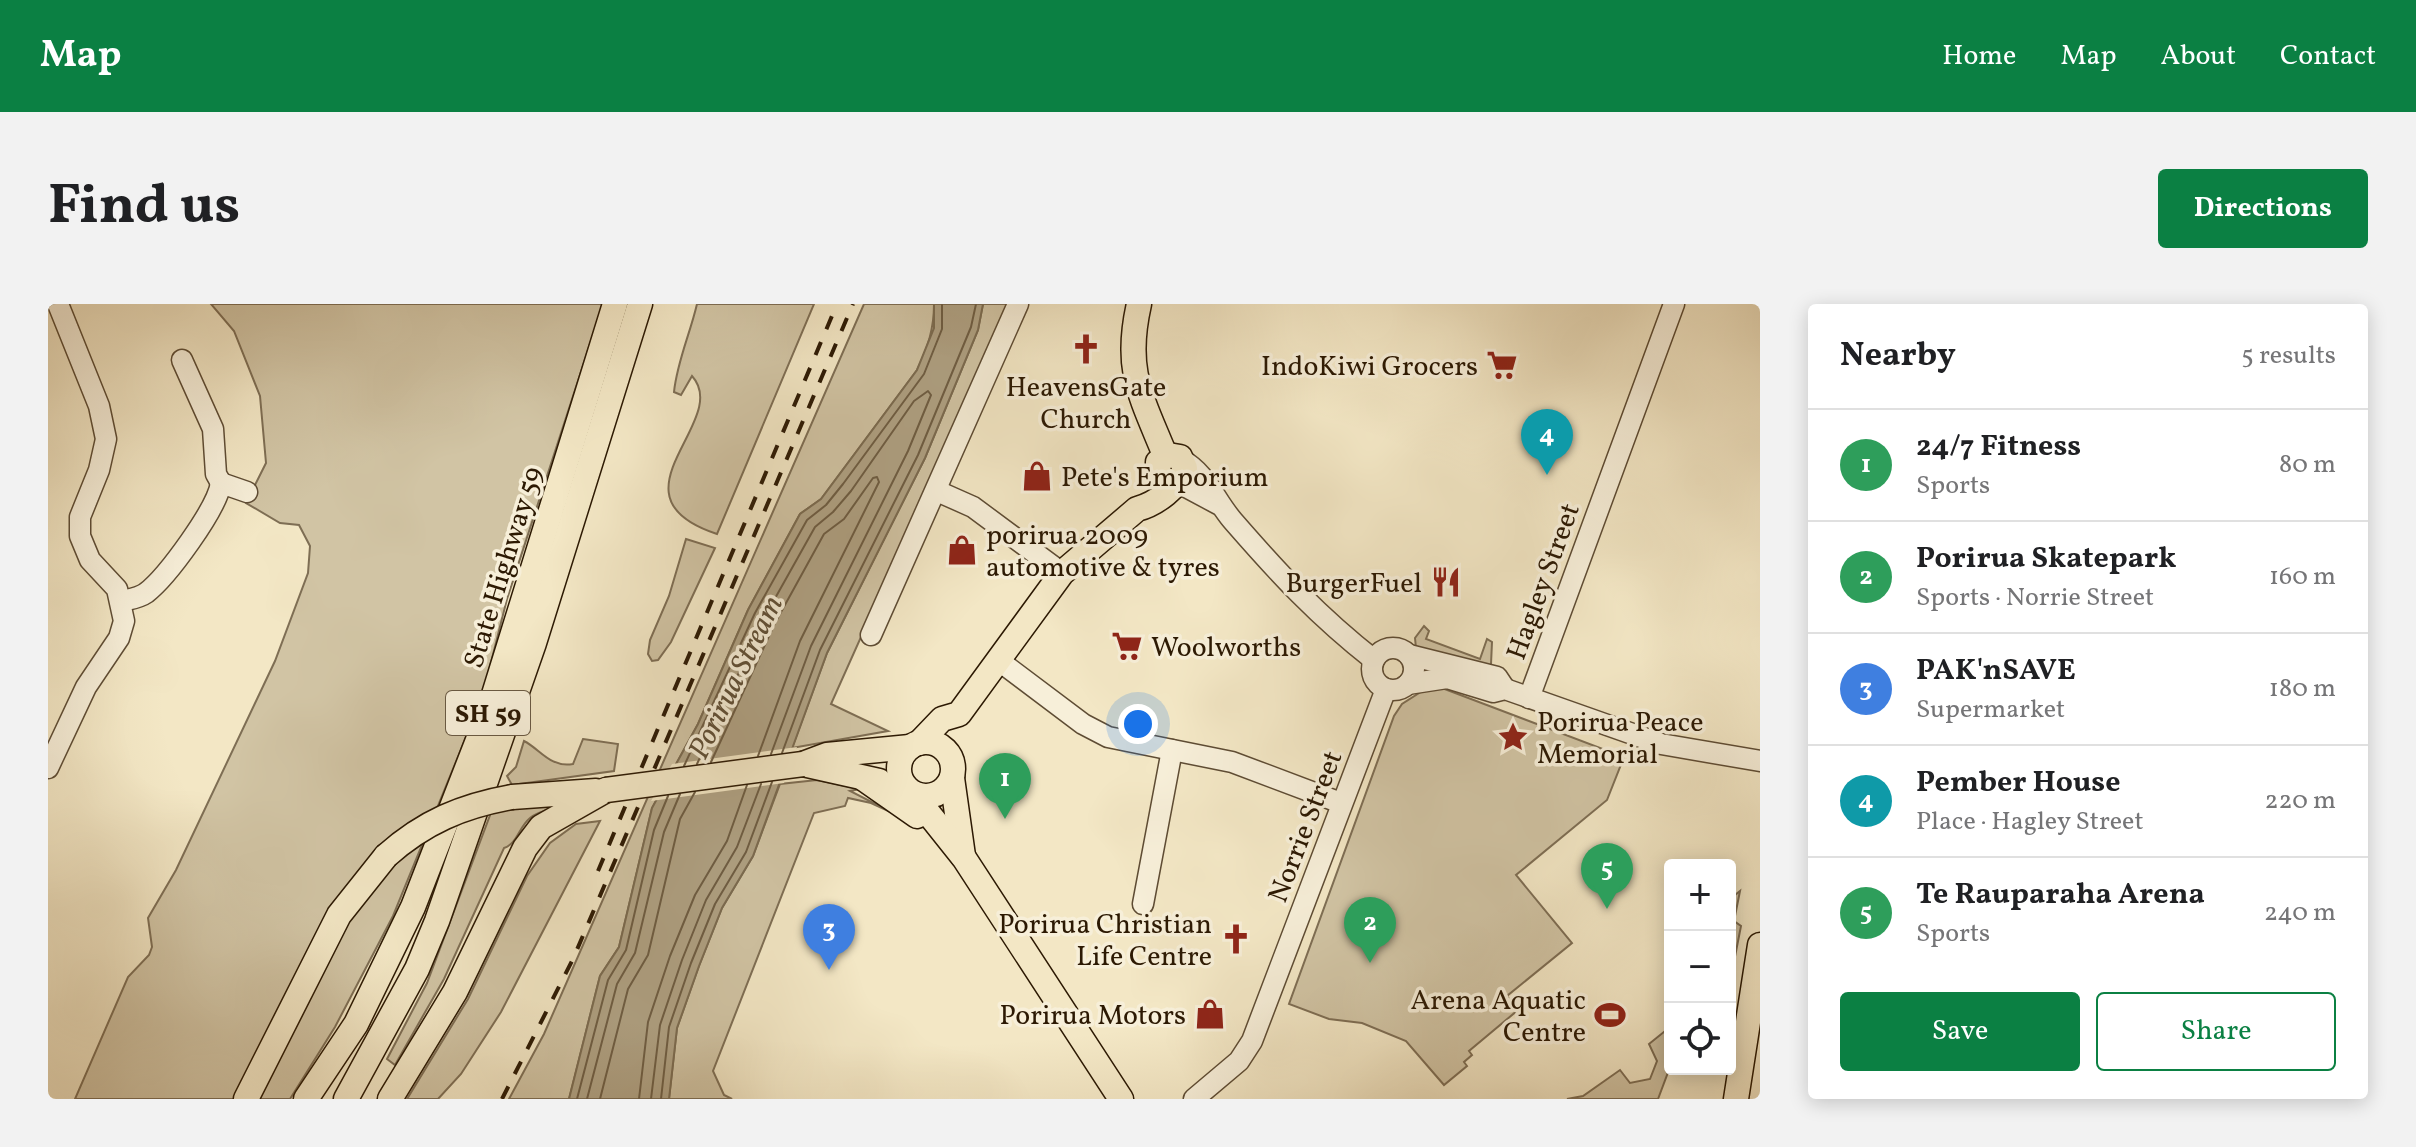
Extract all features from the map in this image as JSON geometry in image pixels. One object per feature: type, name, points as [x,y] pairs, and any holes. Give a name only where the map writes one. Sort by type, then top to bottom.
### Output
[{"type":"main road","name":"State Highway 59","points":[[306,1099],[356,1024],[413,907],[487,717],[615,304]]},
{"type":"main road","name":"State Highway 59","points":[[346,1099],[417,969],[437,921],[529,657],[640,304]]},
{"type":"main road","points":[[1121,1099],[964,858],[903,783],[899,769],[903,754],[942,719],[959,714],[1062,573],[1137,509],[1139,496],[1171,469],[1132,366],[1133,332],[1139,304]]},
{"type":"main road","points":[[803,764],[912,792],[936,795],[952,771],[962,731],[959,714]]},
{"type":"main road","points":[[246,1099],[339,915],[386,856],[409,835],[454,811],[512,797],[606,790],[803,764],[827,755],[938,745],[952,771],[964,858]]},
{"type":"main road","points":[[864,779],[910,810],[964,858]]},
{"type":"main road","points":[[390,1099],[455,992],[515,862],[541,827],[606,790]]},
{"type":"main road","points":[[1736,1099],[1760,945]]},
{"type":"street","points":[[48,768],[86,687],[119,638],[124,621],[122,601],[113,583],[90,560],[80,536],[80,517],[99,470],[106,439],[99,406],[58,304]]},
{"type":"street","points":[[871,635],[1018,304]]},
{"type":"street","name":"Hagley Street","points":[[1529,698],[1674,304]]},
{"type":"street","points":[[122,601],[142,595],[157,581],[209,515],[219,496],[221,483],[216,474],[213,429],[182,360]]},
{"type":"street","points":[[1171,469],[1197,468],[1218,504],[1319,616],[1374,660]]},
{"type":"street","points":[[221,483],[247,492]]},
{"type":"street","points":[[937,491],[973,507],[1062,573]]},
{"type":"street","points":[[1505,689],[1497,677],[1392,648],[1381,652],[1374,660],[1374,677],[1386,689],[1398,690],[1408,684],[1447,678],[1493,692],[1505,689],[1661,744],[1760,761]]},
{"type":"street","points":[[1408,684],[1414,667],[1409,655]]},
{"type":"street","points":[[998,660],[1099,733],[1252,768],[1341,803]]},
{"type":"street","name":"Norrie Street","points":[[1194,1099],[1239,1061],[1252,1041],[1386,689]]},
{"type":"street","points":[[1143,904],[1172,750]]},
{"type":"shaded area","points":[[211,304],[603,304],[507,599],[482,698],[393,916],[335,1027],[290,1099],[75,1099],[128,977],[149,955],[152,947],[148,918],[176,870],[275,661],[308,573],[310,546],[299,525],[280,523],[246,503],[266,463],[260,396],[234,331]]},
{"type":"shaded area","points":[[697,304],[814,304],[717,534],[685,518],[670,500],[669,479],[697,414],[700,394],[692,376],[681,395],[674,392]]},
{"type":"shaded area","points":[[864,304],[934,304],[932,330],[921,362],[821,499],[800,514],[748,610],[698,724],[652,808],[619,947],[600,976],[569,1099],[509,1099],[544,1034]]},
{"type":"shaded area","points":[[983,304],[1010,304],[831,704],[888,731],[792,748],[827,653],[925,458],[978,330]]},
{"type":"shaded area","points":[[686,539],[715,548],[671,642],[658,660],[652,661],[648,654],[650,640],[669,596]]},
{"type":"shaded area","points":[[1424,626],[1429,631],[1426,639],[1480,659],[1487,639],[1492,642],[1491,664],[1488,667],[1416,648],[1415,638]]},
{"type":"shaded area","points":[[1427,688],[1442,688],[1624,757],[1607,800],[1516,875],[1572,943],[1507,996],[1518,1010],[1469,1051],[1472,1055],[1464,1062],[1467,1066],[1444,1085],[1406,1041],[1362,1023],[1329,1019],[1289,1004],[1394,716],[1402,704]]},
{"type":"shaded area","points":[[583,739],[618,744],[614,771],[512,785],[507,776],[516,767],[524,741],[552,761],[573,764]]},
{"type":"shaded area","points":[[817,780],[860,789],[850,791],[895,814],[871,803],[848,798],[845,806],[814,813],[713,1071],[724,1095],[732,1099],[669,1099],[677,1028],[722,908],[753,856],[780,784]]},
{"type":"shaded area","points":[[551,799],[554,807],[530,818],[512,843],[504,848],[444,979],[395,1065],[387,1059],[427,983],[492,810]]},
{"type":"shaded area","points":[[600,821],[501,1012],[461,1074],[438,1099],[407,1099],[468,999],[527,876],[550,843],[576,824]]},
{"type":"shaded area","points":[[1736,922],[1741,926],[1736,951]]},
{"type":"shaded area","points":[[1664,1032],[1664,1075],[1667,1075],[1658,1099],[1567,1099],[1583,1096],[1620,1070],[1630,1083],[1650,1079],[1657,1061],[1649,1044]]},
{"type":"water","name":"Porirua Stream","points":[[934,304],[983,304],[978,330],[925,458],[827,653],[753,856],[722,908],[677,1028],[669,1099],[569,1099],[600,976],[619,947],[652,808],[698,724],[748,610],[800,514],[821,499],[917,370],[934,328]]},
{"type":"pier","points":[[797,747],[784,783],[651,801],[672,764]]},
{"type":"railway","points":[[598,871],[837,304]]},
{"type":"railway","points":[[502,1099],[573,959],[853,304]]},
{"type":"place","name":"HeavensGate Church","points":[[1086,349]]},
{"type":"place","name":"IndoKiwi Grocers","points":[[1502,365]]},
{"type":"place","name":"Pember House","points":[[1547,475]]},
{"type":"place","name":"Pete's Emporium","points":[[1037,476]]},
{"type":"place","name":"porirua 2009 automotive & tyres","points":[[962,550]]},
{"type":"place","name":"BurgerFuel","points":[[1446,582]]},
{"type":"place","name":"Woolworths","points":[[1127,646]]},
{"type":"place","name":"Porirua Peace Memorial","points":[[1513,737]]},
{"type":"place","name":"24/7 Fitness","points":[[1005,819]]},
{"type":"place","name":"Te Rauparaha Arena","points":[[1607,909]]},
{"type":"place","name":"Porirua Christian Life Centre","points":[[1236,939]]},
{"type":"place","name":"Porirua Skatepark","points":[[1370,963]]},
{"type":"place","name":"PAK'nSAVE","points":[[829,970]]},
{"type":"place","name":"Porirua Motors","points":[[1210,1014]]},
{"type":"place","name":"Arena Aquatic Centre","points":[[1610,1015]]}]
